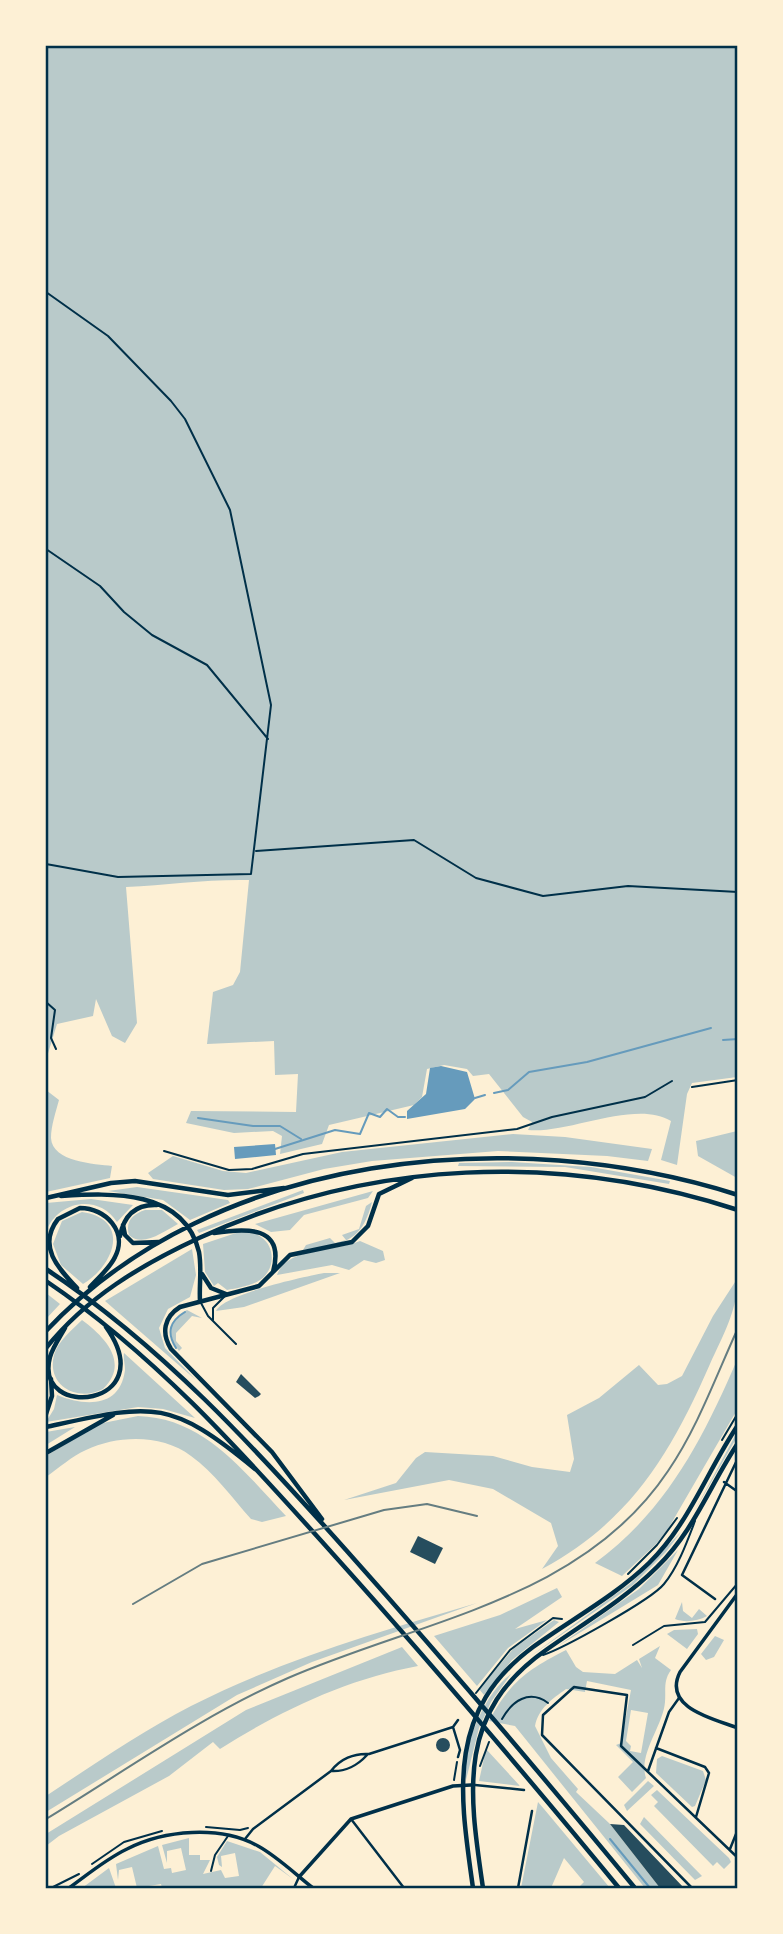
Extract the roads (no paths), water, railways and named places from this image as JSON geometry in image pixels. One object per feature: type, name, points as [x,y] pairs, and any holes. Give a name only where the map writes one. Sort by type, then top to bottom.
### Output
[{"type":"main road","points":[[48,1197],[111,1183],[135,1181],[228,1195],[302,1185],[400,1164],[491,1156],[571,1159],[671,1176],[737,1195]]},
{"type":"main road","points":[[46,1348],[71,1319],[127,1276],[204,1235],[302,1199],[371,1182],[418,1175],[495,1170],[550,1171],[608,1177],[668,1189],[737,1210]]},
{"type":"main road","points":[[418,1175],[379,1194],[368,1226],[355,1240],[336,1247],[288,1256],[271,1276],[256,1287],[180,1307],[170,1314],[165,1329],[168,1345],[272,1452],[330,1532],[505,1732],[635,1888]]},
{"type":"main road","points":[[81,1295],[167,1239],[220,1214],[302,1185]]},
{"type":"main road","points":[[48,1197],[111,1194],[144,1199],[167,1209],[193,1236],[207,1285],[227,1295]]},
{"type":"main road","points":[[46,1331],[112,1263],[124,1221],[141,1207],[167,1209]]},
{"type":"main road","points":[[118,1243],[112,1222],[99,1211],[80,1208],[65,1213],[52,1227],[49,1247],[53,1260],[81,1295],[108,1314],[221,1416],[306,1502]]},
{"type":"main road","points":[[124,1221],[125,1236],[133,1243],[146,1244],[167,1239]]},
{"type":"main road","points":[[204,1235],[245,1228],[262,1233],[271,1241],[275,1253],[271,1276]]},
{"type":"main road","points":[[200,1268],[200,1301]]},
{"type":"main road","points":[[46,1269],[68,1282]]},
{"type":"main road","points":[[46,1281],[99,1320],[183,1392],[269,1481],[499,1744],[620,1888]]},
{"type":"main road","points":[[46,1414],[52,1396],[50,1355],[71,1319]]},
{"type":"main road","points":[[50,1375],[61,1391],[78,1399],[97,1397],[110,1388],[118,1375],[119,1357],[111,1335],[99,1320]]},
{"type":"main road","points":[[46,1427],[120,1411],[148,1410],[183,1419],[215,1436],[269,1481]]},
{"type":"main road","points":[[46,1453],[120,1411]]},
{"type":"main road","points":[[473,1888],[461,1785],[472,1727],[498,1681],[529,1651],[608,1596],[650,1562],[686,1516],[737,1425]]},
{"type":"main road","points":[[483,1888],[471,1784],[477,1741],[490,1711],[509,1683],[535,1658],[641,1581],[676,1546],[696,1520],[737,1443]]},
{"type":"street","points":[[715,1599],[682,1575],[737,1458]]},
{"type":"street","points":[[724,1482],[737,1492]]},
{"type":"street","points":[[737,1593],[678,1675],[676,1688],[679,1698],[693,1711],[737,1728]]},
{"type":"street","points":[[692,1888],[542,1735],[541,1718],[569,1690],[579,1685],[627,1695],[621,1746],[737,1858]]},
{"type":"street","points":[[648,1772],[673,1703],[679,1698]]},
{"type":"street","points":[[245,1839],[253,1829],[331,1771],[336,1764],[358,1753],[369,1754],[453,1727],[458,1720]]},
{"type":"street","points":[[453,1727],[460,1750],[458,1757]]},
{"type":"street","points":[[656,1748],[705,1767],[709,1773],[696,1816]]},
{"type":"street","points":[[331,1771],[340,1772],[361,1762],[369,1754]]},
{"type":"street","points":[[294,1888],[299,1877],[351,1819],[461,1785],[524,1790]]},
{"type":"street","points":[[518,1888],[532,1811]]},
{"type":"street","points":[[351,1819],[404,1888]]},
{"type":"street","points":[[730,1849],[737,1829]]},
{"type":"street","points":[[69,1888],[110,1858],[143,1842],[182,1834],[228,1835],[245,1839],[269,1852],[313,1888]]},
{"type":"lane","points":[[692,1087],[737,1080]]},
{"type":"lane","points":[[164,1151],[229,1170],[252,1170],[303,1154],[517,1129],[552,1117],[645,1097],[672,1082]]},
{"type":"lane","points":[[213,1321],[213,1308],[227,1295]]},
{"type":"lane","points":[[200,1301],[213,1321],[236,1344]]},
{"type":"lane","points":[[535,1658],[576,1641],[658,1590],[679,1558],[696,1520]]},
{"type":"lane","points":[[633,1645],[664,1626],[705,1622],[737,1583]]},
{"type":"lane","points":[[211,1871],[215,1855],[228,1835]]},
{"type":"water","points":[[441,1066],[467,1072],[475,1099],[465,1109],[407,1119],[407,1111],[426,1094],[430,1068]]},
{"type":"water","points":[[275,1144],[276,1155],[235,1159],[234,1147]]},
{"type":"waterway","points":[[494,1093],[508,1090],[529,1072],[587,1062],[711,1028]]},
{"type":"waterway","points":[[723,1040],[738,1039]]},
{"type":"waterway","points":[[475,1098],[485,1095]]},
{"type":"waterway","points":[[275,1149],[335,1130],[360,1134],[369,1113],[380,1117],[387,1109],[398,1117],[405,1117]]},
{"type":"waterway","points":[[198,1118],[253,1126],[280,1126],[301,1139]]},
{"type":"waterway","points":[[176,1348],[171,1337],[171,1327],[185,1312]]},
{"type":"waterway","points":[[610,1839],[650,1888]]},
{"type":"railway","points":[[46,1819],[165,1744],[256,1693],[339,1658],[496,1601],[545,1578],[591,1550],[632,1515],[668,1471],[698,1419],[738,1328]]},
{"type":"railway","points":[[133,1604],[202,1564],[384,1510],[427,1504],[477,1516]]}]
